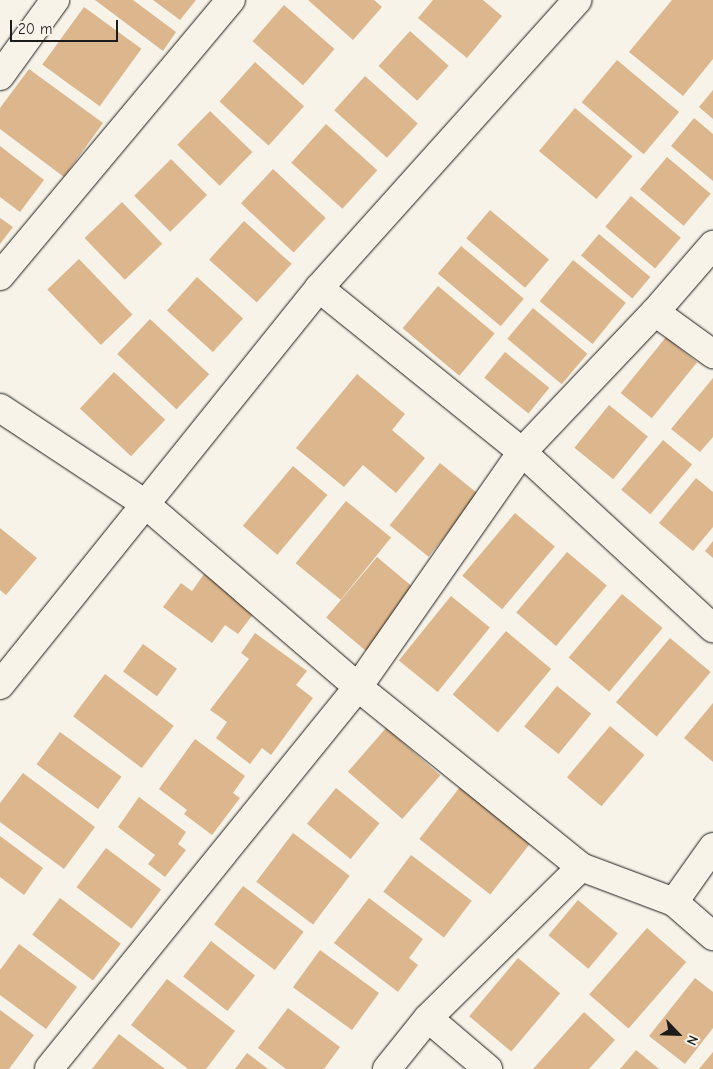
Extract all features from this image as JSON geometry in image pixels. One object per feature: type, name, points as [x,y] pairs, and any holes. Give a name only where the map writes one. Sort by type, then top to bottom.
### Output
[{"type":"street","points":[[0,76],[56,0]]},
{"type":"street","points":[[0,276],[231,0]]},
{"type":"street","points":[[0,685],[144,503],[319,288],[576,0]]},
{"type":"street","points":[[49,1069],[358,687],[522,452],[655,312],[713,245]]},
{"type":"street","points":[[319,288],[522,452],[713,628]]},
{"type":"street","points":[[655,312],[713,354]]},
{"type":"street","points":[[0,408],[144,503],[358,687],[581,867],[674,902],[713,936]]},
{"type":"street","points":[[674,902],[713,847]]},
{"type":"street","points":[[388,1069],[428,1018],[581,867]]},
{"type":"street","points":[[428,1018],[488,1069]]},
{"type":"building","points":[[95,0],[133,0],[176,32],[163,51]]},
{"type":"building","points":[[153,0],[196,0],[180,20]]},
{"type":"building","points":[[308,0],[374,0],[382,7],[353,40]]},
{"type":"building","points":[[433,0],[483,0],[502,16],[467,58],[418,18]]},
{"type":"building","points":[[672,0],[713,0],[713,59],[683,96],[629,52]]},
{"type":"building","points":[[284,5],[335,49],[303,85],[253,41]]},
{"type":"building","points":[[84,7],[141,49],[100,106],[42,64]]},
{"type":"building","points":[[410,31],[449,66],[417,101],[379,66]]},
{"type":"building","points":[[617,60],[679,112],[644,154],[582,102]]},
{"type":"building","points":[[255,62],[304,106],[269,146],[220,101]]},
{"type":"building","points":[[29,69],[103,123],[64,177],[0,129],[0,108]]},
{"type":"building","points":[[365,76],[418,124],[387,158],[334,110]]},
{"type":"building","points":[[713,90],[713,119],[699,107]]},
{"type":"building","points":[[575,108],[632,156],[596,199],[539,151]]},
{"type":"building","points":[[210,111],[252,152],[220,186],[177,145]]},
{"type":"building","points":[[694,118],[713,134],[713,181],[671,146]]},
{"type":"building","points":[[326,124],[377,170],[342,209],[291,163]]},
{"type":"building","points":[[0,146],[44,180],[20,212],[0,197]]},
{"type":"building","points":[[667,157],[711,194],[684,226],[640,189]]},
{"type":"building","points":[[171,159],[207,195],[170,232],[134,196]]},
{"type":"building","points":[[273,169],[326,218],[294,252],[241,203]]},
{"type":"building","points":[[631,196],[681,238],[655,268],[605,227]]},
{"type":"building","points":[[122,202],[162,244],[125,280],[85,238]]},
{"type":"building","points":[[490,210],[549,259],[525,288],[466,238]]},
{"type":"building","points":[[0,218],[13,227],[0,244]]},
{"type":"building","points":[[244,221],[292,264],[257,302],[209,260]]},
{"type":"building","points":[[599,234],[650,277],[632,299],[581,255]]},
{"type":"building","points":[[461,246],[524,299],[501,326],[438,274]]},
{"type":"building","points":[[79,259],[132,314],[101,345],[47,290]]},
{"type":"building","points":[[573,260],[626,303],[592,344],[540,301]]},
{"type":"building","points":[[197,277],[243,318],[213,352],[167,310]]},
{"type":"building","points":[[438,286],[495,334],[459,376],[403,328]]},
{"type":"building","points":[[533,308],[587,354],[562,384],[507,339]]},
{"type":"building","points":[[150,319],[209,374],[177,409],[117,354]]},
{"type":"building","points":[[666,337],[697,362],[652,418],[621,393]]},
{"type":"building","points":[[505,352],[549,388],[529,414],[484,378]]},
{"type":"building","points":[[114,372],[165,420],[131,456],[80,409]]},
{"type":"building","points":[[357,374],[405,414],[392,430],[425,458],[396,493],[363,465],[344,487],[296,448]]},
{"type":"building","points":[[713,378],[713,437],[700,452],[671,429]]},
{"type":"building","points":[[609,405],[648,436],[613,479],[574,448]]},
{"type":"building","points":[[663,440],[692,464],[650,514],[621,490]]},
{"type":"building","points":[[440,463],[479,494],[429,557],[390,525]]},
{"type":"building","points":[[293,466],[327,495],[277,555],[243,526]]},
{"type":"building","points":[[696,478],[713,492],[713,527],[693,551],[659,523]]},
{"type":"building","points":[[346,501],[391,538],[341,600],[296,563]]},
{"type":"building","points":[[515,513],[555,546],[502,609],[462,576]]},
{"type":"building","points":[[0,528],[37,558],[6,595],[0,590]]},
{"type":"building","points":[[713,541],[713,558],[705,551]]},
{"type":"building","points":[[567,552],[607,585],[556,646],[516,613]]},
{"type":"building","points":[[377,557],[420,593],[369,654],[326,618]]},
{"type":"building","points":[[204,574],[255,612],[238,634],[225,625],[212,643],[163,607],[181,583],[192,591]]},
{"type":"building","points":[[622,594],[663,628],[609,692],[569,658]]},
{"type":"building","points":[[451,596],[490,627],[438,692],[399,661]]},
{"type":"building","points":[[506,631],[551,669],[498,733],[453,695]]},
{"type":"building","points":[[255,633],[307,671],[296,685],[313,698],[271,755],[262,748],[250,764],[216,738],[227,722],[210,710],[249,659],[241,653]]},
{"type":"building","points":[[670,638],[711,672],[657,736],[616,702]]},
{"type":"building","points":[[143,644],[177,669],[157,696],[123,672]]},
{"type":"building","points":[[105,674],[174,726],[142,768],[73,716]]},
{"type":"building","points":[[557,686],[591,714],[558,754],[524,726]]},
{"type":"building","points":[[713,703],[713,762],[684,738]]},
{"type":"building","points":[[610,726],[644,755],[601,806],[567,777]]},
{"type":"building","points":[[386,728],[440,775],[402,819],[348,772]]},
{"type":"building","points":[[60,732],[121,777],[98,809],[36,764]]},
{"type":"building","points":[[195,739],[245,776],[233,793],[240,798],[212,835],[184,814],[187,810],[159,789]]},
{"type":"building","points":[[23,773],[95,827],[64,869],[0,822],[0,803]]},
{"type":"building","points":[[460,787],[531,842],[490,894],[419,839]]},
{"type":"building","points":[[336,788],[380,823],[351,859],[307,824]]},
{"type":"building","points":[[139,797],[186,832],[178,844],[186,850],[165,877],[148,864],[155,855],[118,827]]},
{"type":"building","points":[[293,833],[350,876],[313,924],[256,882]]},
{"type":"building","points":[[0,836],[43,868],[24,895],[0,877]]},
{"type":"building","points":[[106,848],[161,890],[132,929],[77,887]]},
{"type":"building","points":[[411,855],[472,901],[444,937],[383,892]]},
{"type":"building","points":[[243,886],[304,932],[275,970],[214,924]]},
{"type":"building","points":[[60,898],[121,944],[93,980],[32,935]]},
{"type":"building","points":[[369,898],[423,939],[409,958],[418,965],[398,992],[334,943]]},
{"type":"building","points":[[578,900],[618,933],[588,969],[548,935]]},
{"type":"building","points":[[647,928],[686,962],[629,1029],[589,994]]},
{"type":"building","points":[[211,941],[255,975],[227,1011],[183,976]]},
{"type":"building","points":[[19,944],[77,987],[46,1029],[0,995],[0,970]]},
{"type":"building","points":[[320,950],[379,993],[352,1030],[293,987]]},
{"type":"building","points":[[518,958],[560,993],[511,1052],[469,1016]]},
{"type":"building","points":[[695,978],[713,992],[713,1028],[685,1064],[649,1036]]},
{"type":"building","points":[[167,979],[235,1031],[206,1069],[188,1069],[131,1025]]},
{"type":"building","points":[[288,1008],[340,1047],[324,1069],[286,1069],[258,1048]]},
{"type":"building","points":[[0,1010],[34,1035],[9,1069],[0,1069]]},
{"type":"building","points":[[584,1012],[615,1040],[589,1069],[533,1069]]},
{"type":"building","points":[[119,1034],[165,1069],[92,1069]]},
{"type":"building","points":[[636,1050],[659,1069],[620,1069]]},
{"type":"building","points":[[713,1052],[713,1069],[699,1069]]},
{"type":"building","points":[[247,1053],[268,1069],[235,1069]]}]
